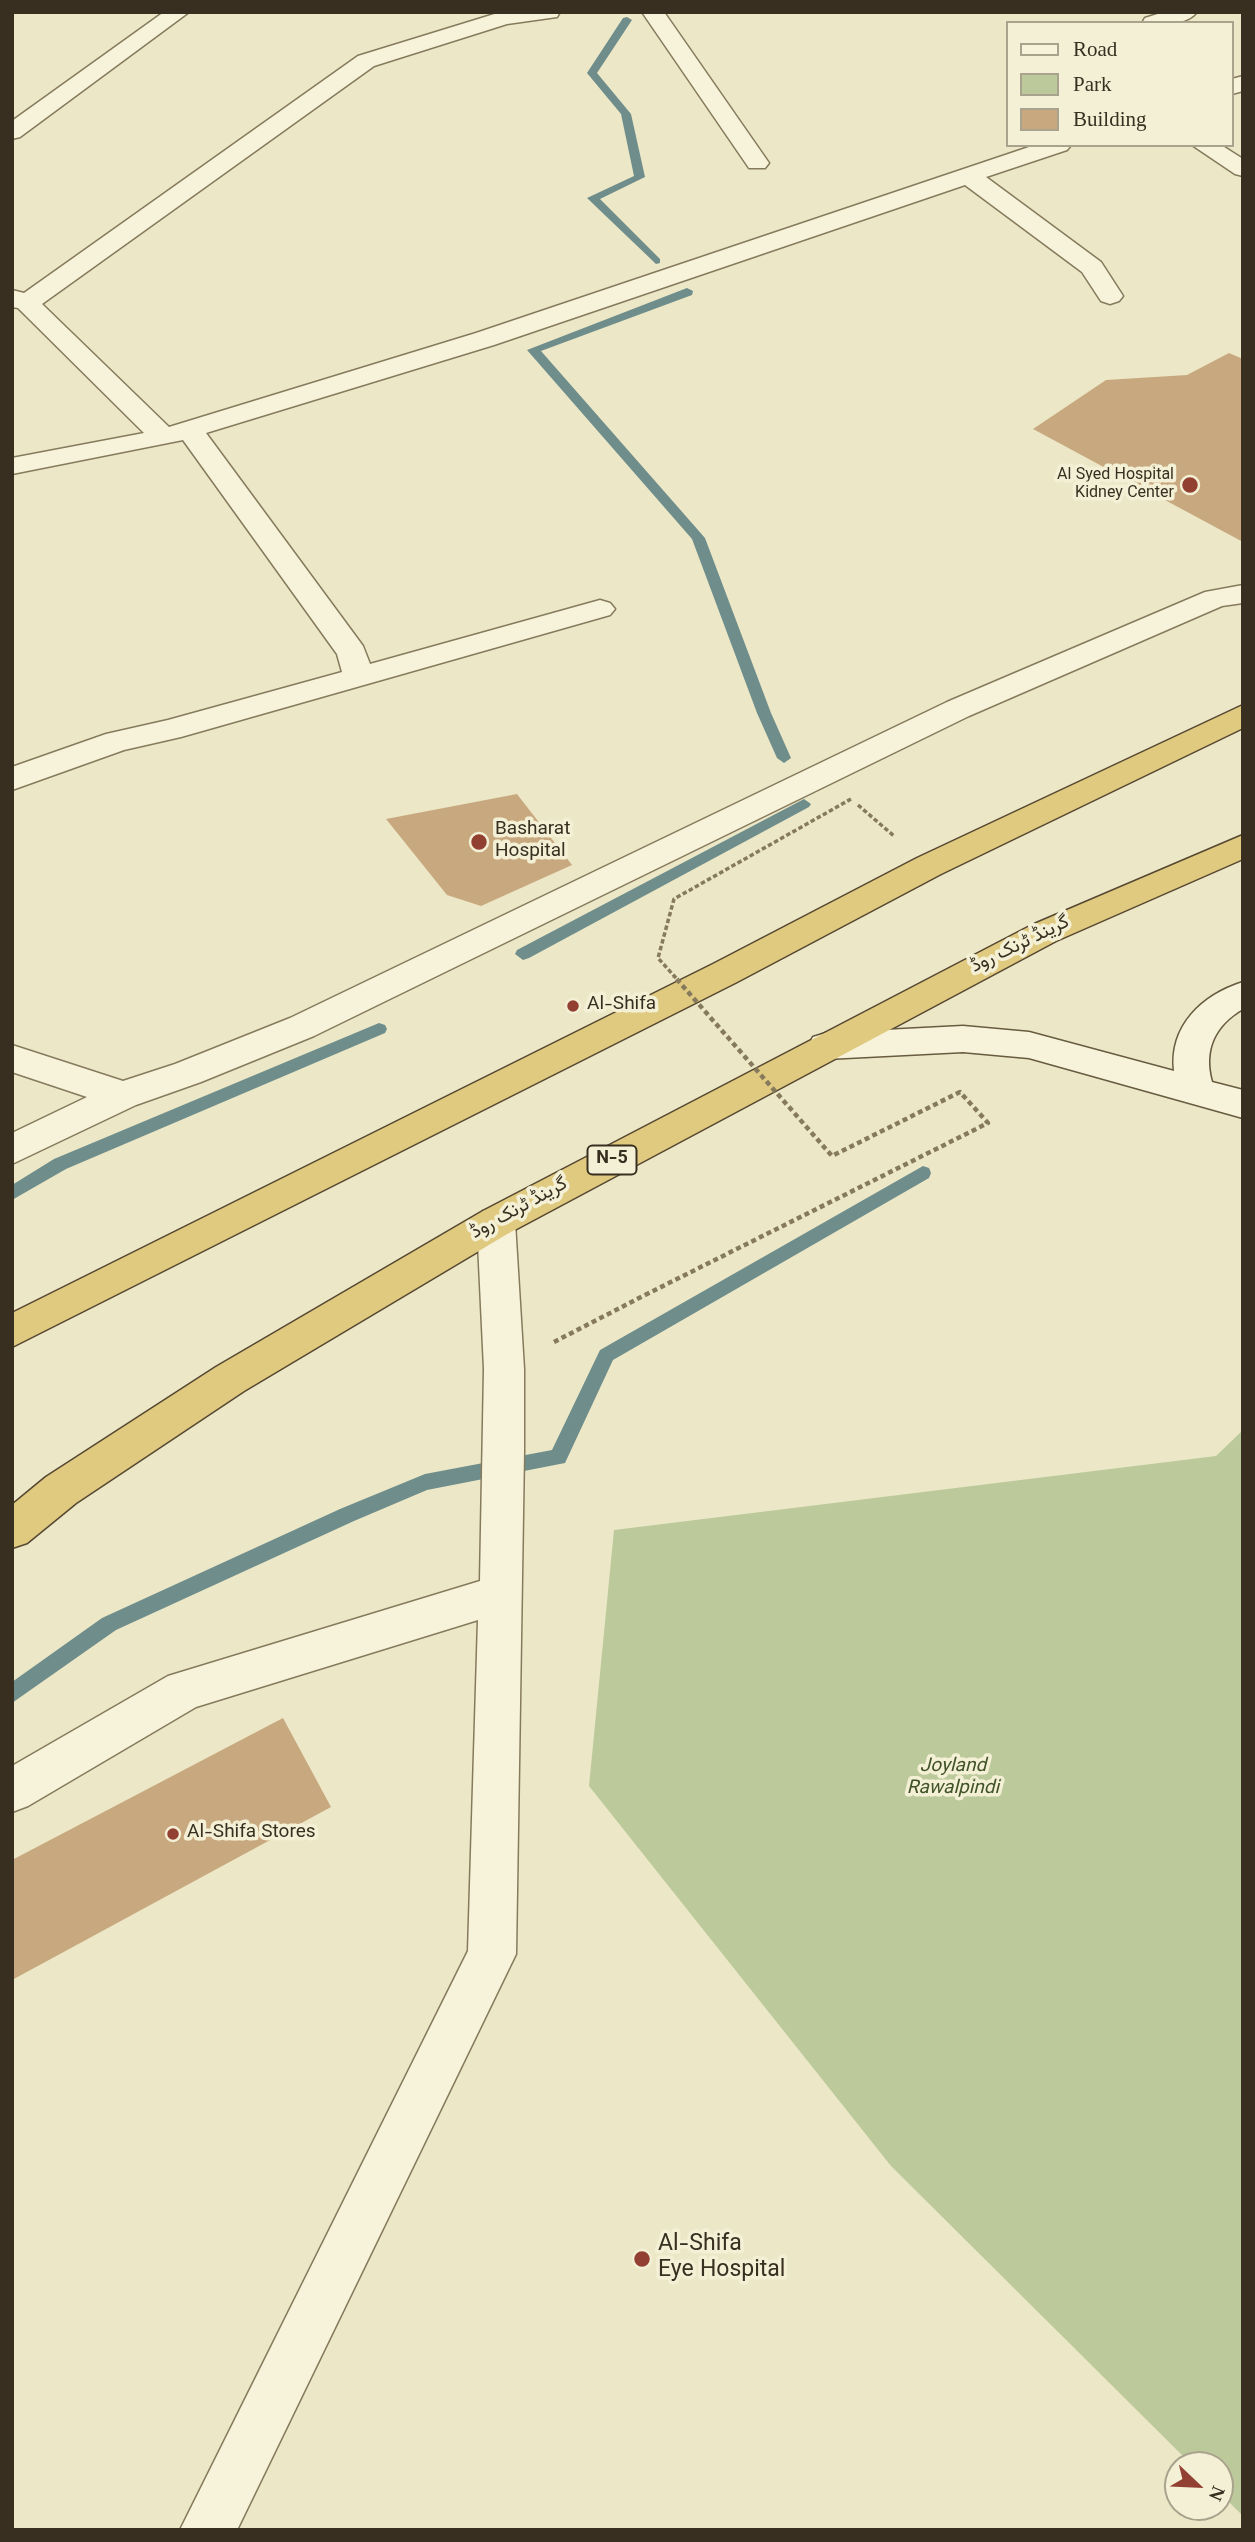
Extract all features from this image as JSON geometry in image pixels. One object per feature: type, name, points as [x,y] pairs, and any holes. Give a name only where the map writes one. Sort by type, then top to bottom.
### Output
[{"type":"highway","points":[[12,1331],[737,966],[929,866],[1243,715]]},
{"type":"highway","name":"گرینڈ ٹرنک روڈ","points":[[12,1530],[61,1490],[230,1379],[496,1222],[1044,933],[1243,846]]},
{"type":"highway","points":[[12,1355],[92,1291]]},
{"type":"street","points":[[12,132],[178,12]]},
{"type":"street","points":[[359,677],[352,653],[176,433],[20,300],[366,61],[504,18],[549,12]]},
{"type":"street","points":[[653,12],[757,163]]},
{"type":"street","points":[[1159,21],[1186,12]]},
{"type":"street","points":[[12,466],[176,433],[485,339],[1053,147]]},
{"type":"street","points":[[1207,147],[1243,169]]},
{"type":"street","points":[[969,176],[1092,267],[1110,296]]},
{"type":"street","points":[[12,1150],[123,1095],[188,1073],[302,1027],[958,709],[1215,598],[1243,594]]},
{"type":"street","points":[[12,779],[117,741],[170,730],[600,609]]},
{"type":"street","points":[[1197,1092],[1191,1064],[1198,1034],[1207,1016],[1222,1004],[1243,995]]},
{"type":"street","points":[[826,1046],[963,1039],[1029,1045],[1243,1104]]},
{"type":"street","points":[[12,1058],[123,1095]]},
{"type":"street","points":[[208,2530],[492,1954],[504,1369],[496,1222]]},
{"type":"street","points":[[12,1791],[184,1689],[501,1594]]},
{"type":"path","points":[[504,1369],[988,1122],[960,1093],[832,1156],[658,958],[674,899],[851,799]]},
{"type":"green space","name":"Joyland Rawalpindi","points":[[1243,1430],[1243,2516],[1234,2507],[1234,2451],[1178,2451],[891,2166],[589,1786],[614,1530],[1216,1456]]},
{"type":"building","name":"Al Syed Hospital Kidney Center","points":[[1229,353],[1243,359],[1243,542],[1033,429],[1106,380],[1187,375]]},
{"type":"building","name":"Basharat Hospital","points":[[517,794],[572,865],[481,906],[447,895],[386,819]]},
{"type":"building","name":"Al-Shifa Stores","points":[[283,1718],[331,1807],[12,1980],[12,1860]]},
{"type":"waterway","points":[[627,20],[592,73],[626,114],[640,177],[593,198],[656,261]]},
{"type":"waterway","points":[[687,291],[688,293],[533,350],[698,538],[764,713],[784,758]]},
{"type":"waterway","points":[[523,954],[804,804]]},
{"type":"waterway","points":[[12,1193],[60,1164],[379,1029]]},
{"type":"waterway","points":[[12,1694],[109,1624],[347,1515],[425,1482],[558,1457],[606,1355],[923,1173]]},
{"type":"place","name":"Al Syed Hospital Kidney Center","points":[[1190,485]]},
{"type":"place","name":"Basharat Hospital","points":[[479,842]]},
{"type":"place","name":"Al-Shifa","points":[[573,1006]]},
{"type":"place","name":"Al-Shifa Stores","points":[[173,1834]]},
{"type":"place","name":"Al-Shifa Eye Hospital","points":[[642,2259]]}]
